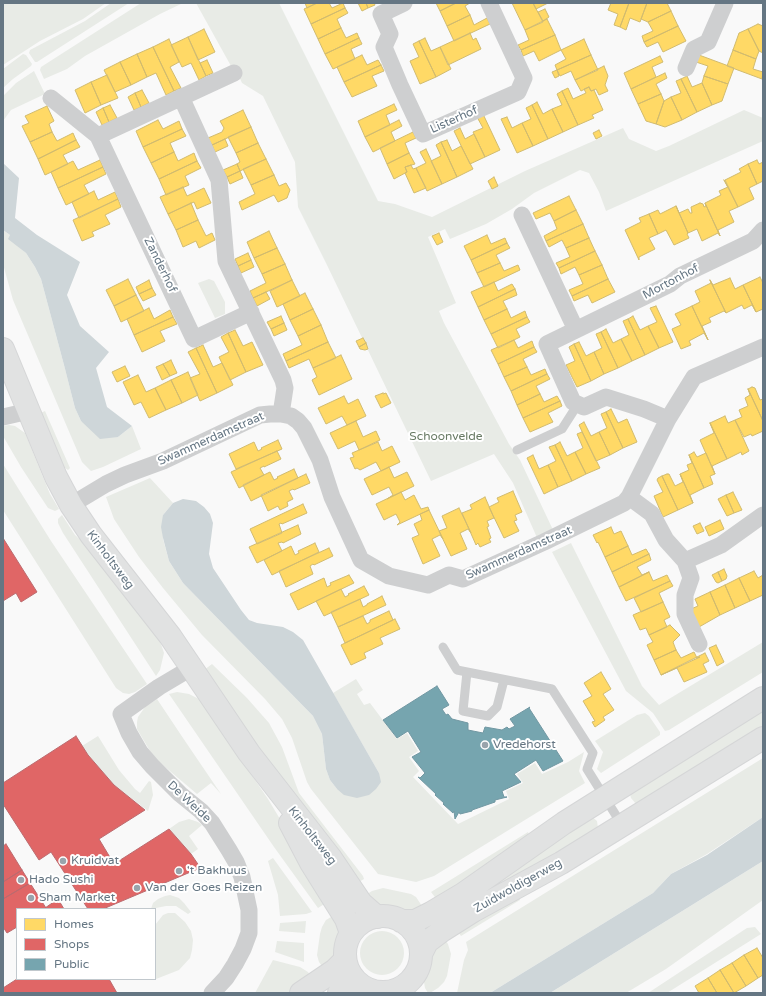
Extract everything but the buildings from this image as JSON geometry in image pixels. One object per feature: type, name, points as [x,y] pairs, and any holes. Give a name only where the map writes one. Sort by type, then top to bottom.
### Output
[{"type":"main road","name":"Kinholtsweg","points":[[3,349],[56,478],[70,506],[170,636],[249,753],[285,813],[311,863],[346,919],[351,933]]},
{"type":"main road","name":"Zuidwoldigerweg","points":[[401,921],[415,921],[463,894],[564,822],[605,798],[763,698]]},
{"type":"main road","name":"Zuidwoldigerweg","points":[[419,962],[427,942],[442,930],[473,911],[561,863],[763,738]]},
{"type":"main road","name":"Kinholtsweg","points":[[249,753],[330,857],[361,903],[377,917]]},
{"type":"main road","points":[[419,962],[412,979],[396,990],[387,992],[348,987],[348,971],[345,958],[347,941],[351,933],[358,925],[367,920],[377,917],[389,917],[401,921],[412,929],[418,941],[419,962],[418,980],[422,993]]},
{"type":"main road","points":[[301,993],[335,970],[345,958]]},
{"type":"street","name":"Listerhof","points":[[404,3],[381,14],[390,34],[384,47],[423,134],[518,92],[524,78],[489,3]]},
{"type":"street","points":[[686,68],[694,49],[708,42],[725,3]]},
{"type":"street","points":[[98,136],[234,74]]},
{"type":"street","points":[[182,97],[218,180],[226,261],[284,380],[285,388],[281,414]]},
{"type":"street","name":"Zanderhof","points":[[51,98],[98,136],[194,339],[251,312]]},
{"type":"street","points":[[522,215],[576,330]]},
{"type":"street","name":"Mortonhof","points":[[578,404],[573,402],[547,344],[670,284],[680,276],[753,241],[763,230]]},
{"type":"street","name":"Swammerdamstraat","points":[[70,506],[106,484],[125,475],[163,461],[260,415],[281,414],[291,416],[304,428],[320,460],[332,497],[361,560],[389,576],[428,585],[449,575],[463,579],[619,507],[629,497],[668,418],[694,377],[763,347]]},
{"type":"street","points":[[578,404],[584,407],[606,397],[668,418]]},
{"type":"street","points":[[3,417],[29,410]]},
{"type":"street","points":[[629,497],[652,514],[666,540],[685,561],[690,578],[685,595],[685,614],[699,644]]},
{"type":"street","points":[[685,561],[721,545],[763,515]]},
{"type":"street","name":"De Weide","points":[[191,668],[158,687],[121,714],[129,734],[140,752],[180,794],[201,811],[212,823],[236,862],[242,878],[249,910],[249,933],[235,964],[226,978],[212,993]]},
{"type":"lane","points":[[517,450],[562,429],[578,404]]},
{"type":"lane","points":[[442,647],[457,670],[552,689],[593,754],[587,769],[622,825]]},
{"type":"lane","points":[[467,672],[463,711],[488,716],[497,707],[504,680]]},
{"type":"green space","points":[[3,3],[106,3],[83,19],[40,41],[3,65]]},
{"type":"green space","points":[[111,3],[129,3],[35,62],[29,53],[30,50],[85,21]]},
{"type":"green space","points":[[141,3],[183,3],[160,14],[85,56],[67,69],[44,79],[40,70],[41,67]]},
{"type":"green space","name":"Schoonvelde","points":[[196,3],[279,3],[378,201],[395,204],[432,217],[525,171],[623,128],[629,139],[656,151],[744,110],[763,118],[763,141],[606,211],[599,192],[589,173],[580,170],[534,193],[512,209],[486,224],[450,239],[445,229],[428,237],[456,303],[439,311],[444,323],[509,444],[520,460],[554,532],[538,540],[513,483],[494,454],[431,481],[298,207],[295,162],[263,96],[242,83],[234,65],[231,66]]},
{"type":"green space","points":[[23,54],[26,55],[32,64],[31,66],[3,88],[3,69]]},
{"type":"green space","points":[[34,71],[45,94],[11,110],[3,121],[3,96],[16,83]]},
{"type":"green space","points":[[3,230],[10,235],[18,246],[26,253],[41,279],[75,408],[81,421],[118,437],[132,426],[141,449],[91,471],[82,462],[13,300],[3,264]]},
{"type":"green space","points":[[209,279],[214,281],[225,302],[225,314],[215,318],[198,283]]},
{"type":"green space","points":[[45,411],[70,468],[68,470],[62,466],[38,414]]},
{"type":"green space","points":[[3,426],[15,426],[25,433],[50,494],[59,509],[55,511],[48,508],[21,467],[3,436]]},
{"type":"green space","points":[[3,464],[51,541],[147,684],[135,692],[129,694],[123,693],[116,688],[3,510]]},
{"type":"green space","points":[[150,478],[173,503],[163,515],[163,539],[169,561],[183,583],[313,716],[322,734],[326,769],[330,780],[337,789],[379,773],[333,693],[356,679],[363,690],[357,694],[364,705],[370,703],[397,739],[407,733],[418,751],[409,757],[419,771],[413,777],[458,824],[509,799],[506,791],[523,783],[517,774],[535,763],[542,774],[568,762],[584,752],[579,771],[585,783],[434,876],[416,882],[378,874],[311,789],[307,782],[292,738],[282,719],[265,699],[202,635],[139,557],[114,519],[106,497]]},
{"type":"green space","points":[[62,515],[75,535],[84,543],[159,638],[164,653],[160,670],[156,676],[63,533],[58,523],[58,519]]},
{"type":"green space","points":[[571,543],[642,686],[659,705],[763,642],[763,672],[669,730],[665,731],[653,713],[626,691],[552,552]]},
{"type":"green space","points":[[212,664],[247,698],[269,723],[282,747],[299,793],[364,879],[355,884],[292,801],[204,670]]},
{"type":"green space","points":[[177,692],[189,694],[199,699],[206,708],[268,799],[329,901],[318,908],[274,847],[169,694]]},
{"type":"green space","points":[[157,699],[221,794],[211,783],[197,794],[158,761],[150,751],[137,729],[137,722],[138,717],[145,707]]},
{"type":"green space","points":[[763,706],[763,729],[640,805],[636,804],[631,798],[630,794]]},
{"type":"green space","points":[[645,713],[649,716],[660,732],[660,735],[601,773],[597,769],[603,752],[595,741],[637,715]]},
{"type":"green space","points":[[98,736],[119,770],[135,789],[140,793],[149,781],[151,782],[153,795],[148,811],[114,785],[82,746]]},
{"type":"green space","points":[[763,758],[763,817],[707,854],[671,874],[653,893],[490,993],[457,993],[464,960],[468,950],[466,942]]},
{"type":"green space","points":[[591,816],[597,821],[598,828],[471,905],[475,891]]},
{"type":"green space","points":[[189,819],[202,825],[189,836],[198,849],[191,854],[169,829],[179,822]]},
{"type":"green space","points":[[528,832],[530,838],[438,901],[431,892]]},
{"type":"green space","points":[[273,858],[312,912],[306,914],[280,916],[278,895],[268,861]]},
{"type":"green space","points":[[763,861],[763,900],[666,969],[626,993],[550,993]]},
{"type":"green space","points":[[383,888],[411,894],[416,897],[424,909],[407,914],[383,909],[364,896],[372,891]]},
{"type":"green space","points":[[170,895],[179,898],[191,912],[188,914],[176,906],[151,908],[153,903],[165,896]]},
{"type":"green space","points":[[520,897],[520,900],[461,936],[456,929]]},
{"type":"green space","points":[[175,913],[185,922],[191,931],[193,940],[192,950],[190,958],[179,970],[156,979],[156,924],[163,915]]},
{"type":"green space","points":[[336,914],[342,934],[339,950],[324,969],[319,962],[317,955],[320,934],[326,920]]},
{"type":"green space","points":[[306,921],[305,933],[279,931],[280,923]]},
{"type":"green space","points":[[755,927],[761,934],[667,993],[648,993],[747,928]]},
{"type":"green space","points":[[378,931],[386,931],[398,937],[404,949],[404,957],[398,969],[386,975],[378,975],[366,969],[360,957],[360,949],[366,937]]},
{"type":"green space","points":[[443,937],[448,944],[451,954],[447,976],[438,988],[428,993],[425,988],[423,976],[427,958]]},
{"type":"green space","points":[[277,941],[304,943],[304,962],[275,952]]},
{"type":"green space","points":[[273,960],[300,967],[308,972],[312,979],[292,993],[255,993]]},
{"type":"shaded area","points":[[3,163],[19,178],[15,218],[37,235],[80,262],[67,295],[80,326],[109,352],[96,368],[107,407],[132,426],[118,437],[100,439],[81,421],[75,408],[41,279],[26,253],[8,239],[10,235],[3,230]]},
{"type":"shaded area","points":[[183,499],[196,501],[210,514],[213,523],[209,554],[213,568],[249,620],[257,623],[283,627],[293,632],[303,640],[379,773],[381,782],[369,795],[357,798],[344,795],[337,789],[330,780],[326,769],[322,734],[313,716],[183,583],[169,561],[161,527],[163,515],[173,503]]},
{"type":"shaded area","points":[[763,817],[763,861],[550,993],[490,993],[653,893],[671,874],[707,855]]},
{"type":"place","name":"Vredehorst","points":[[485,745]]},
{"type":"place","name":"Kruidvat","points":[[63,861]]},
{"type":"place","name":"'t Bakhuus","points":[[179,871]]},
{"type":"place","name":"Hado Sushi","points":[[21,880]]},
{"type":"place","name":"Van der Goes Reizen","points":[[137,888]]},
{"type":"place","name":"Sham Market","points":[[31,898]]}]
